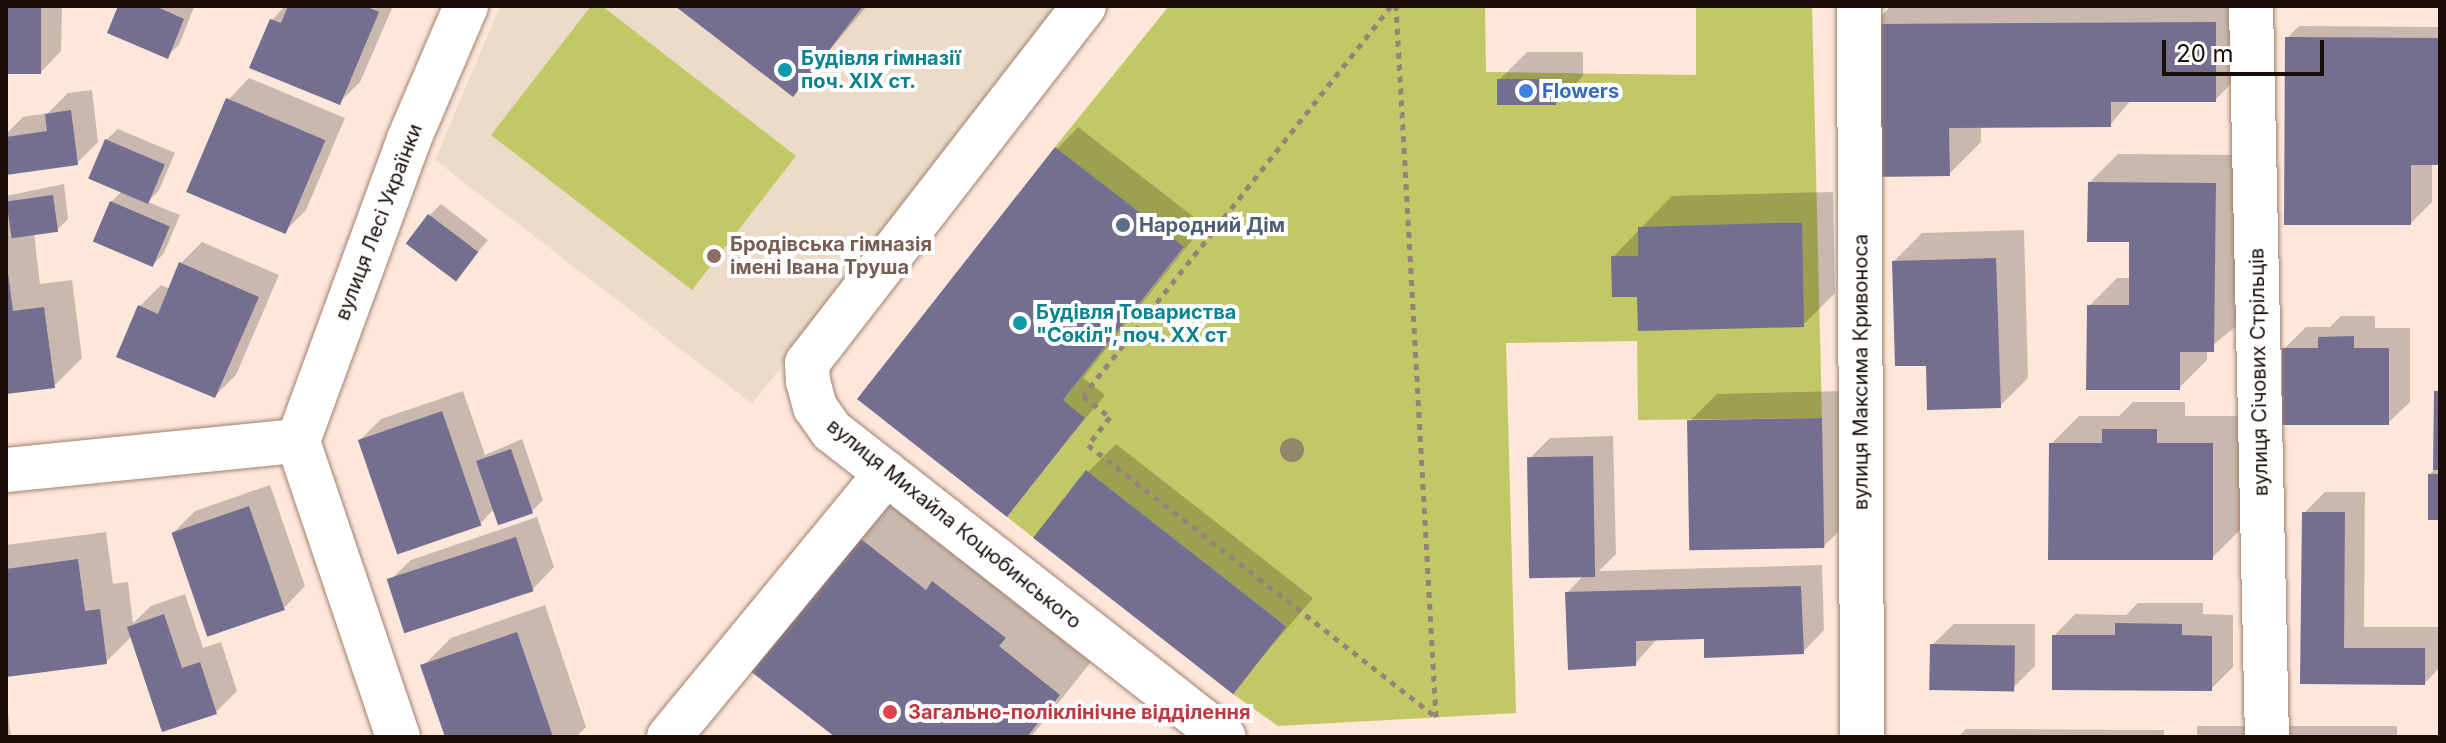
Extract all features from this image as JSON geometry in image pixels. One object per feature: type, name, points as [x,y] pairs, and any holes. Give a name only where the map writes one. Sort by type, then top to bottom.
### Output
[{"type":"street","name":"вулиця Лесі Українки","points":[[298,441],[409,139],[466,6]]},
{"type":"street","name":"вулиця Михайла Коцюбинського","points":[[1084,6],[807,363],[811,396],[822,419],[887,473],[1223,737]]},
{"type":"street","name":"вулиця Максима Кривоноса","points":[[1859,6],[1862,737]]},
{"type":"street","name":"вулиця Січових Стрільців","points":[[2251,6],[2267,737]]},
{"type":"street","points":[[6,470],[298,441],[398,737]]},
{"type":"street","points":[[669,737],[887,473]]},
{"type":"path","points":[[1394,6],[1436,717],[1088,445],[1110,417],[1083,396],[1394,6]]},
{"type":"shaded area","name":"Бродівська гімназія імені Івана Труша","points":[[500,6],[1063,6],[752,404],[435,160]]},
{"type":"green space","points":[[591,6],[602,6],[796,156],[692,290],[491,135]]},
{"type":"green space","points":[[1169,6],[1485,6],[1486,72],[1696,75],[1696,6],[1812,6],[1822,418],[1638,420],[1637,341],[1506,343],[1516,713],[1278,726],[1233,694],[1286,626],[1087,471],[1034,538],[1007,517],[1085,418],[1063,400],[1184,248],[1055,147]]},
{"type":"building","points":[[6,6],[41,6],[41,74],[6,74]]},
{"type":"building","points":[[118,6],[155,6],[184,19],[168,59],[107,33]]},
{"type":"building","points":[[288,6],[365,6],[379,12],[340,105],[249,68],[270,19],[281,23]]},
{"type":"building","name":"Будівля гімназії поч. XIX ст.","points":[[675,6],[863,6],[793,97]]},
{"type":"building","points":[[2216,22],[2216,102],[2111,102],[2111,127],[1949,128],[1950,176],[1872,177],[1871,24]]},
{"type":"building","points":[[2285,37],[2440,38],[2440,165],[2411,165],[2411,225],[2284,225]]},
{"type":"building","points":[[1497,79],[1556,79],[1556,105],[1497,105]]},
{"type":"building","points":[[226,98],[325,140],[286,234],[186,192]]},
{"type":"building","points":[[71,110],[78,165],[6,175],[6,137],[47,131],[45,114]]},
{"type":"building","points":[[105,139],[165,164],[148,204],[88,179]]},
{"type":"building","name":"Будівля Товариства \"Сокіл\", поч. ХХ ст","points":[[1055,147],[1184,247],[1063,400],[1085,418],[1007,517],[857,399]]},
{"type":"building","points":[[2088,182],[2216,183],[2214,352],[2180,352],[2180,390],[2086,390],[2087,305],[2129,305],[2129,242],[2087,242]]},
{"type":"building","points":[[53,195],[58,232],[12,238],[6,202]]},
{"type":"building","points":[[110,201],[170,226],[153,267],[93,242]]},
{"type":"building","points":[[428,214],[478,252],[456,281],[406,244]]},
{"type":"building","points":[[1802,223],[1804,327],[1638,331],[1637,297],[1612,297],[1611,256],[1638,256],[1638,227]]},
{"type":"building","points":[[1996,258],[2001,408],[1927,410],[1926,366],[1895,366],[1892,261]]},
{"type":"building","points":[[179,262],[259,297],[215,398],[116,357],[138,305],[158,314]]},
{"type":"building","points":[[8,273],[13,311],[44,307],[55,388],[6,394]]},
{"type":"building","points":[[2354,336],[2354,348],[2389,348],[2389,425],[2282,425],[2282,348],[2318,348],[2318,337]]},
{"type":"building","points":[[2434,391],[2440,391],[2440,470],[2433,470]]},
{"type":"building","points":[[442,411],[481,525],[397,554],[358,440]]},
{"type":"building","points":[[1822,418],[1824,548],[1689,550],[1687,420]]},
{"type":"building","points":[[2102,429],[2157,429],[2157,443],[2213,443],[2213,560],[2048,560],[2049,443],[2102,443]]},
{"type":"building","points":[[511,449],[533,513],[498,525],[476,461]]},
{"type":"building","points":[[1593,456],[1595,577],[1529,578],[1527,457]]},
{"type":"building","points":[[1086,470],[1286,626],[1233,694],[1033,538]]},
{"type":"building","points":[[2428,474],[2440,474],[2440,520],[2428,520]]},
{"type":"building","points":[[249,506],[285,610],[207,637],[171,533]]},
{"type":"building","points":[[2302,512],[2345,512],[2344,648],[2425,648],[2425,685],[2300,684]]},
{"type":"building","points":[[857,536],[926,590],[932,581],[1006,638],[999,646],[1060,695],[1027,737],[835,737],[750,671]]},
{"type":"building","points":[[516,537],[534,591],[404,633],[387,579]]},
{"type":"building","points":[[78,559],[85,611],[100,609],[107,664],[6,677],[6,569]]},
{"type":"building","points":[[1801,586],[1804,654],[1704,658],[1704,639],[1636,641],[1636,666],[1568,670],[1565,592]]},
{"type":"building","points":[[164,614],[182,668],[200,662],[217,714],[162,732],[127,627]]},
{"type":"building","points":[[2115,623],[2182,624],[2182,635],[2212,636],[2212,691],[2052,690],[2052,635],[2115,635]]},
{"type":"building","points":[[517,632],[553,737],[445,737],[420,665]]},
{"type":"building","points":[[1930,644],[2015,645],[2014,691],[1929,690]]},
{"type":"place","name":"Будівля гімназії поч. XIX ст.","points":[[785,70]]},
{"type":"place","name":"Flowers","points":[[1526,91]]},
{"type":"place","name":"Народний Дім","points":[[1123,225]]},
{"type":"place","name":"Бродівська гімназія імені Івана Труша","points":[[714,256]]},
{"type":"place","name":"Будівля Товариства \"Сокіл\", поч. ХХ ст","points":[[1020,323]]},
{"type":"place","name":"Загально-поліклінічне відділення","points":[[890,712]]}]
